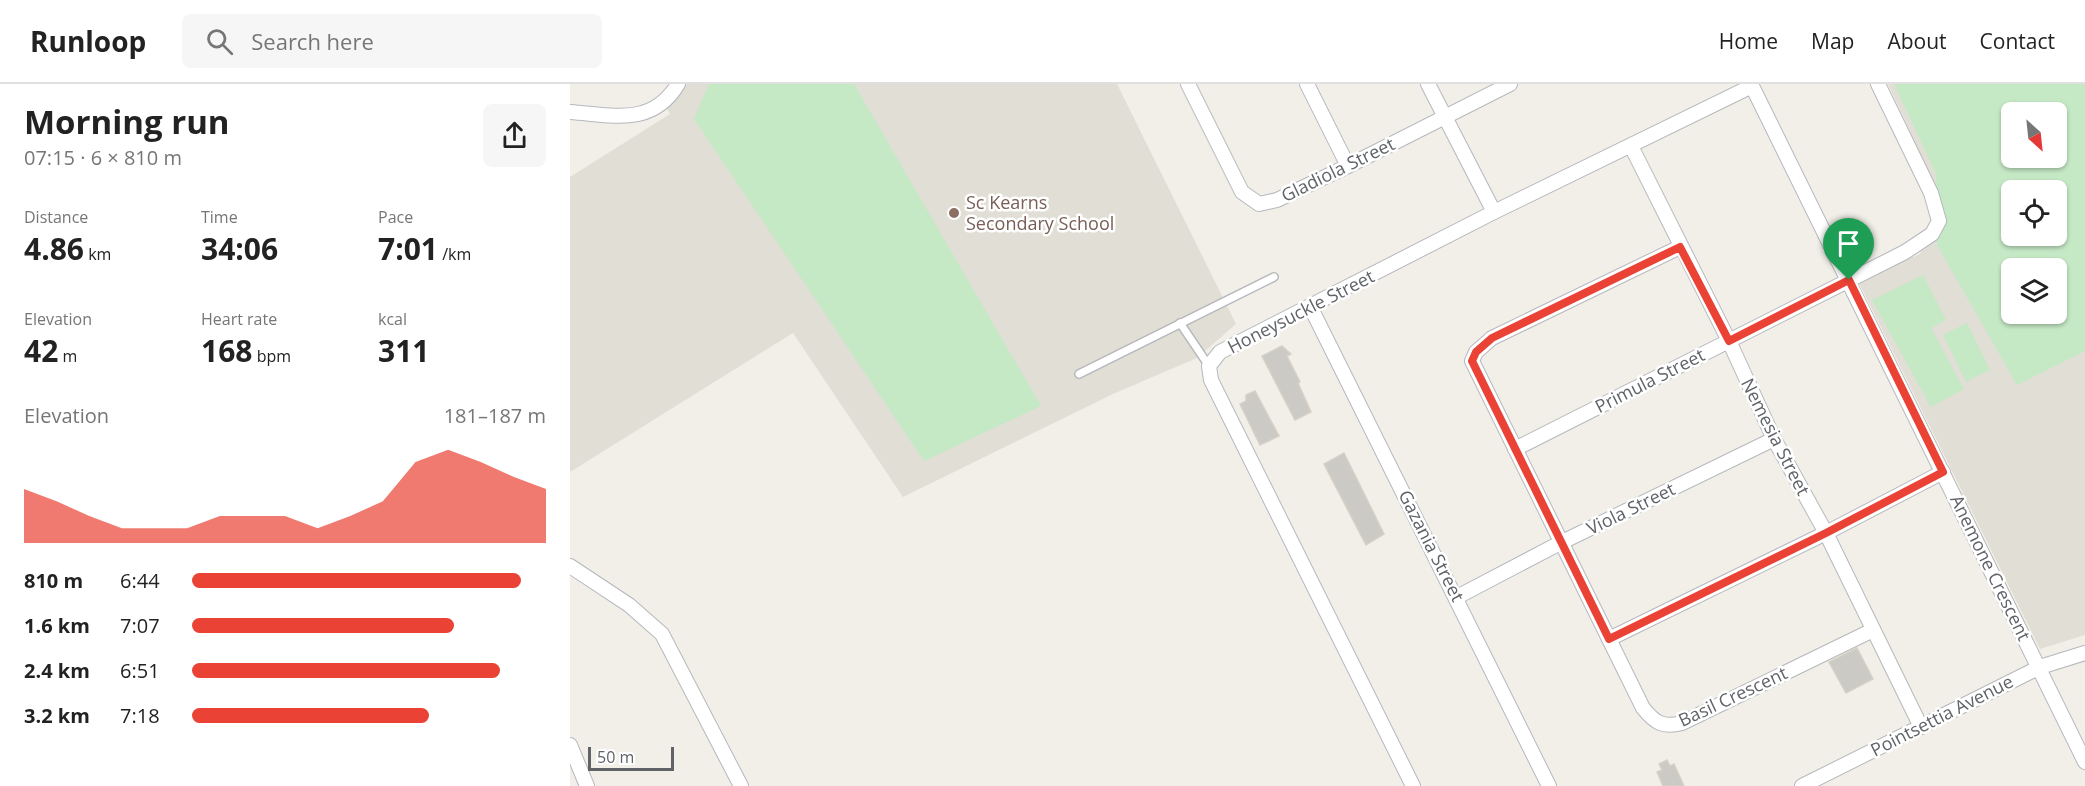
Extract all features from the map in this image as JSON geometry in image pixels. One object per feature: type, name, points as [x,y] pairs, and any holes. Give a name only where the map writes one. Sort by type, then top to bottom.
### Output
[{"type":"street","name":"Gladiola Street","points":[[1188,84],[1233,176],[1251,200],[1259,204],[1277,200],[1510,84]]},
{"type":"street","points":[[1307,84],[1348,166]]},
{"type":"street","points":[[1428,84],[1494,212]]},
{"type":"street","name":"Primula Street","points":[[1515,449],[1921,243],[1932,234],[1939,221],[1931,193],[1878,84]]},
{"type":"street","points":[[570,112],[638,115],[666,103],[677,85]]},
{"type":"street","name":"Anemone Crescent","points":[[1752,85],[2085,762]]},
{"type":"street","name":"Honeysuckle Street","points":[[1413,786],[1211,380],[1209,366],[1220,352],[1311,308],[1494,212],[1752,85]]},
{"type":"street","name":"Nemesia Street","points":[[1631,146],[1729,341],[1774,439],[1826,533],[1921,727]]},
{"type":"street","name":"Basil Crescent","points":[[1680,247],[1492,338],[1476,352],[1472,361],[1643,708],[1651,718],[1667,726],[1682,723],[1873,630]]},
{"type":"street","name":"Gazania Street","points":[[1311,308],[1457,597],[1549,786]]},
{"type":"street","name":"Viola Street","points":[[1457,597],[1560,543],[1774,439]]},
{"type":"street","points":[[1609,639],[1826,533],[1943,472]]},
{"type":"street","points":[[570,566],[630,604],[662,634],[741,786]]},
{"type":"street","name":"Pointsettia Avenue","points":[[1802,786],[2040,667],[2085,653]]},
{"type":"street","points":[[570,745],[587,786]]},
{"type":"lane","points":[[1079,374],[1274,277]]},
{"type":"lane","points":[[1180,323],[1209,366]]},
{"type":"shaded area","name":"Sc Kearns Secondary School","points":[[675,84],[1117,84],[1236,324],[1197,358],[1113,394],[903,497],[793,333],[570,472],[570,177],[670,114],[664,103]]},
{"type":"shaded area","points":[[1888,84],[2085,84],[2085,635],[2040,649],[1858,281],[1920,254],[1937,206],[1910,131]]},
{"type":"green space","points":[[709,84],[854,84],[1041,406],[924,461],[694,119]]},
{"type":"green space","points":[[1894,84],[2085,84],[2085,351],[2017,385],[1937,245],[1936,174]]},
{"type":"green space","points":[[1923,275],[1946,320],[1931,328],[1964,389],[1931,407],[1872,300]]},
{"type":"green space","points":[[1967,323],[1990,370],[1966,382],[1943,335]]},
{"type":"building","points":[[1282,346],[1291,354],[1287,356],[1311,412],[1295,420],[1262,356]]},
{"type":"building","points":[[1255,391],[1279,436],[1260,445],[1240,404],[1246,401],[1246,395]]},
{"type":"building","points":[[1344,453],[1384,534],[1366,545],[1324,464]]},
{"type":"building","points":[[1857,648],[1873,679],[1846,693],[1829,662]]},
{"type":"building","points":[[1667,760],[1670,766],[1674,764],[1684,786],[1663,786],[1657,772],[1662,770],[1659,764]]},
{"type":"place","name":"Sc Kearns Secondary School","points":[[954,213]]},
{"type":"route","points":[[1680,247],[1729,341],[1849,280],[1943,472],[1826,533],[1609,639],[1477,373],[1472,361],[1476,352],[1492,338],[1680,247]]}]
